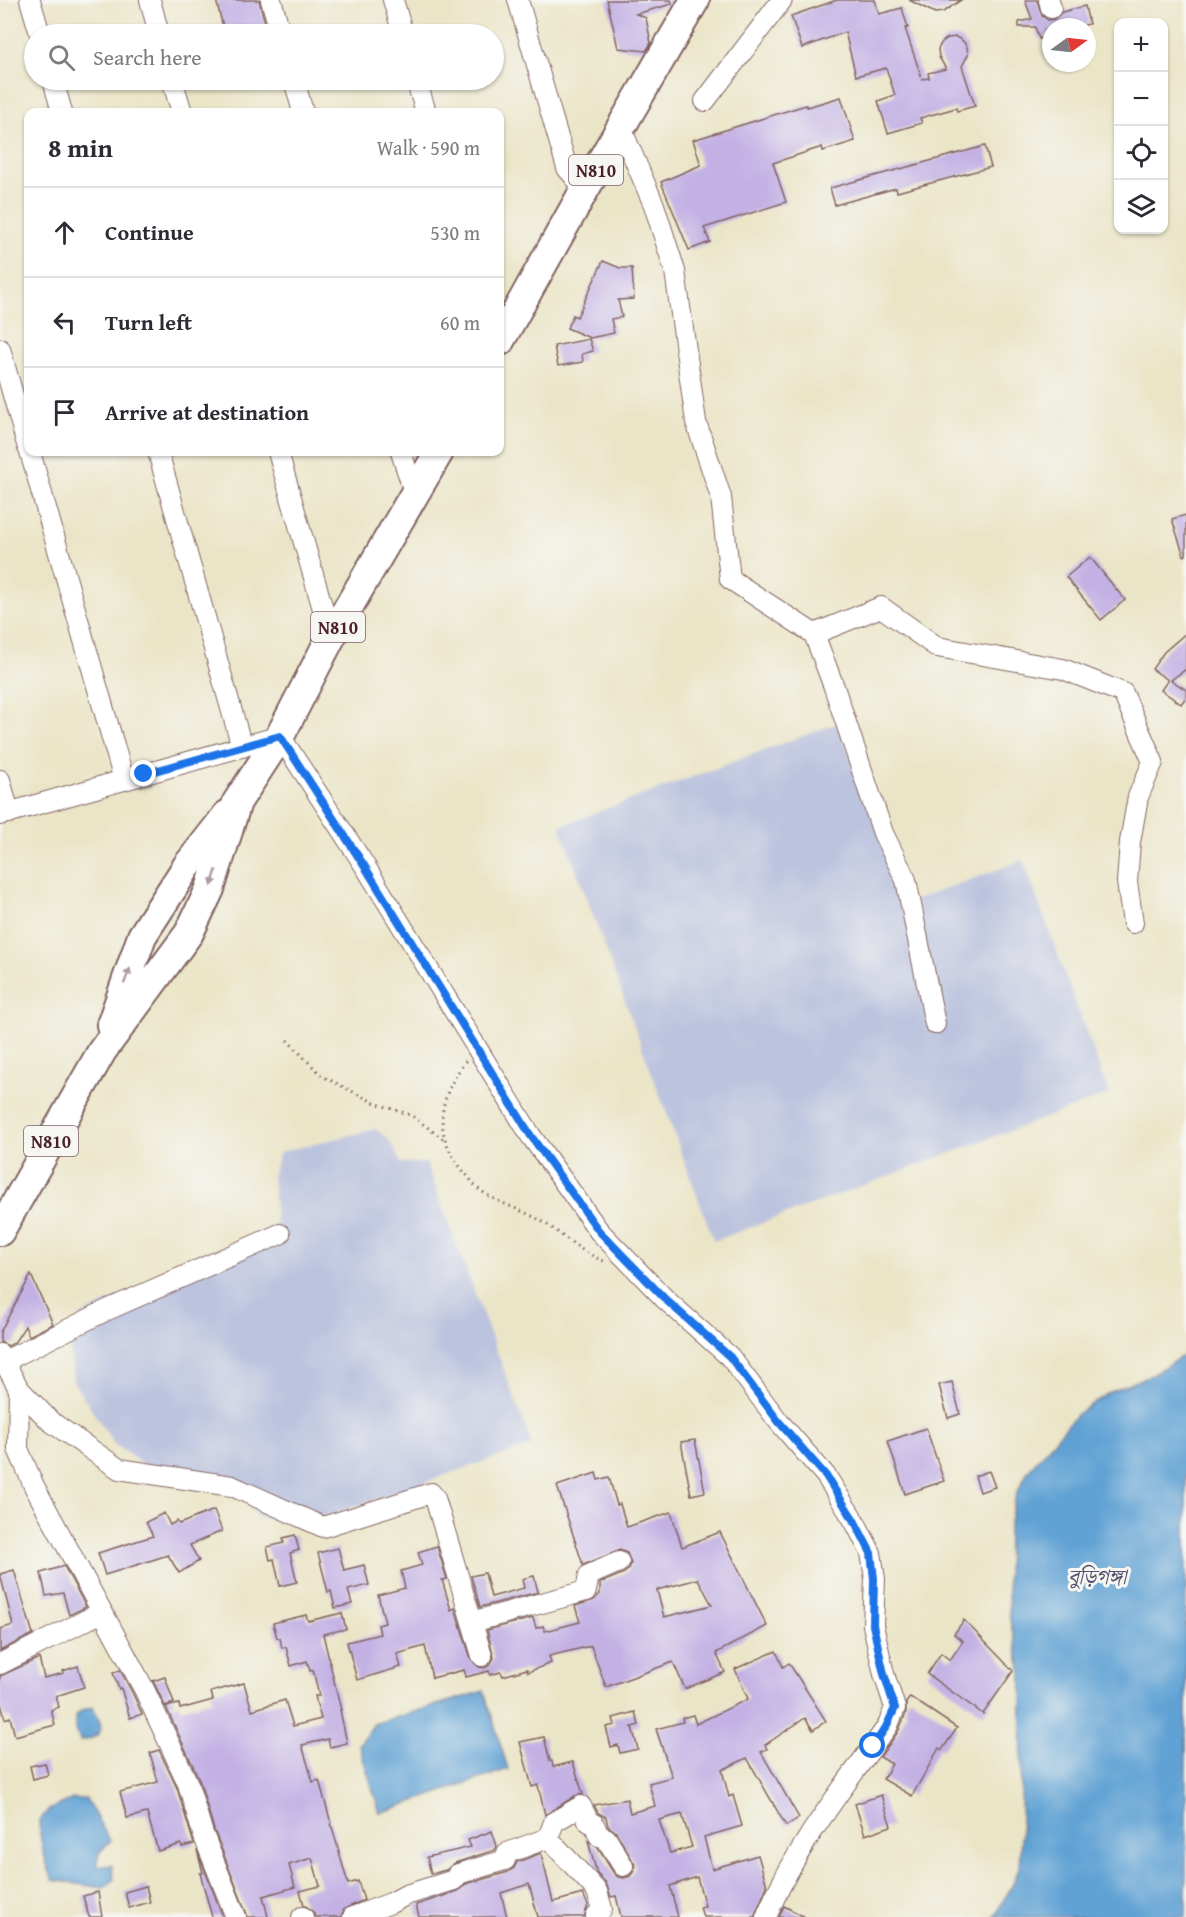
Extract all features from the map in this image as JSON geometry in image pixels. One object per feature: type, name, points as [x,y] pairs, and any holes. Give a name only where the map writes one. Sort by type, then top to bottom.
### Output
[{"type":"highway","name":"N810","points":[[504,334],[695,0]]},
{"type":"highway","name":"N810","points":[[102,1051],[142,936],[186,866],[237,802],[280,736],[331,637],[437,456]]},
{"type":"highway","name":"N810","points":[[0,1231],[102,1051],[189,933],[210,889],[237,802]]},
{"type":"street","points":[[30,0],[37,24]]},
{"type":"street","points":[[150,0],[156,24]]},
{"type":"street","points":[[271,0],[277,24]]},
{"type":"street","points":[[393,0],[400,24]]},
{"type":"street","points":[[518,0],[567,168],[585,189]]},
{"type":"street","points":[[705,101],[782,0]]},
{"type":"street","points":[[56,90],[61,108]]},
{"type":"street","points":[[175,90],[181,108]]},
{"type":"street","points":[[297,90],[302,108]]},
{"type":"street","points":[[419,90],[425,108]]},
{"type":"street","points":[[621,128],[654,206],[675,271],[696,422],[721,497],[730,579],[814,634],[883,833],[906,880],[935,1024]]},
{"type":"street","points":[[0,349],[24,433]]},
{"type":"street","points":[[31,456],[124,780]]},
{"type":"street","points":[[159,456],[242,747]]},
{"type":"street","points":[[279,456],[331,637]]},
{"type":"street","points":[[402,456],[415,495]]},
{"type":"street","points":[[814,634],[881,607],[937,647],[1063,669],[1123,693],[1153,762],[1138,797],[1130,842],[1127,882],[1133,923]]},
{"type":"street","points":[[0,780],[5,814],[280,736],[365,867],[531,1136],[599,1231],[666,1300],[730,1357],[779,1422],[826,1476],[855,1522],[871,1553],[874,1579],[873,1625],[884,1674],[895,1708],[886,1727],[807,1838],[766,1917]]},
{"type":"street","points":[[280,1234],[2,1358],[19,1389],[50,1421],[118,1469],[232,1486],[323,1527],[431,1493],[435,1498],[446,1530],[483,1656]]},
{"type":"street","points":[[19,1389],[18,1449],[34,1486],[144,1689],[178,1763],[236,1917]]},
{"type":"street","points":[[472,1622],[586,1591],[589,1575],[619,1562]]},
{"type":"street","points":[[0,1664],[102,1612]]},
{"type":"street","points":[[548,1838],[554,1822],[581,1806],[589,1822],[594,1824],[599,1836],[606,1838],[623,1866]]},
{"type":"street","points":[[548,1838],[597,1891],[602,1909],[596,1916]]},
{"type":"street","points":[[353,1917],[406,1895],[454,1880],[458,1874],[505,1860],[507,1852],[548,1838]]},
{"type":"path","points":[[287,1040],[322,1076],[375,1103],[411,1116],[443,1139],[456,1163],[480,1190],[539,1220],[589,1255],[610,1263]]},
{"type":"path","points":[[443,1139],[443,1110],[453,1079],[477,1048]]},
{"type":"shaded area","points":[[838,723],[905,904],[1023,860],[1109,1094],[714,1241],[560,826]]},
{"type":"shaded area","points":[[376,1129],[390,1141],[401,1163],[426,1163],[532,1445],[303,1524],[258,1517],[227,1474],[146,1467],[114,1444],[73,1381],[70,1348],[80,1316],[166,1273],[276,1225],[272,1176],[280,1152]]},
{"type":"water","name":"বুড়িগঙ্গা","points":[[1186,1354],[1186,1917],[994,1917],[1014,1882],[1019,1867],[1021,1838],[1022,1673],[1010,1620],[1007,1581],[1008,1531],[1016,1495],[1028,1471],[1077,1414],[1110,1392],[1151,1375]]},
{"type":"water","points":[[484,1691],[508,1769],[380,1813],[359,1745],[374,1724]]},
{"type":"water","points":[[93,1707],[101,1725],[100,1730],[95,1737],[80,1741],[75,1727],[75,1716]]},
{"type":"water","points":[[73,1799],[86,1799],[110,1841],[99,1853],[97,1867],[112,1865],[114,1880],[103,1888],[53,1880],[47,1865],[41,1844],[39,1822],[48,1810]]},
{"type":"building","points":[[216,0],[259,0],[265,24],[222,24]]},
{"type":"building","points":[[607,0],[671,0],[672,4],[636,14],[646,18],[651,43],[646,51],[618,48]]},
{"type":"building","points":[[837,0],[875,0],[879,14],[902,8],[908,28],[905,28],[922,79],[929,78],[928,73],[946,69],[939,57],[938,49],[942,42],[956,37],[963,41],[968,55],[962,66],[975,106],[957,111],[956,108],[920,118],[922,123],[888,133],[878,101],[895,95],[886,68],[856,76],[845,32],[802,48],[791,16]]},
{"type":"building","points":[[909,0],[961,0],[943,12],[935,13]]},
{"type":"building","points":[[1025,0],[1037,0],[1042,16],[1045,18],[1042,18],[1042,38],[1039,39],[1035,27],[1019,27],[1019,22],[1032,19]]},
{"type":"building","points":[[1085,6],[1088,18],[1055,18],[1062,12]]},
{"type":"building","points":[[841,97],[855,141],[823,151],[822,147],[773,163],[786,202],[704,228],[710,242],[689,250],[661,182],[701,165],[693,140],[806,105],[807,107]]},
{"type":"building","points":[[985,146],[991,167],[897,192],[896,188],[835,205],[830,188]]},
{"type":"building","points":[[603,261],[620,268],[632,268],[634,299],[618,300],[622,317],[611,319],[614,333],[590,338],[567,328],[573,315],[577,317]]},
{"type":"building","points":[[589,339],[593,351],[582,354],[583,362],[558,366],[554,346]]},
{"type":"building","points":[[1186,515],[1186,555],[1184,556],[1172,519]]},
{"type":"building","points":[[1090,557],[1125,600],[1101,620],[1066,577]]},
{"type":"building","points":[[1186,633],[1186,669],[1171,680],[1186,690],[1186,697],[1181,704],[1161,690],[1168,680],[1152,669],[1164,652]]},
{"type":"building","points":[[31,1275],[53,1324],[29,1336],[25,1326],[14,1343],[8,1346],[0,1342],[0,1332]]},
{"type":"building","points":[[952,1382],[960,1414],[948,1418],[939,1385]]},
{"type":"building","points":[[926,1428],[944,1481],[905,1494],[888,1441]]},
{"type":"building","points":[[695,1440],[705,1492],[691,1495],[681,1442]]},
{"type":"building","points":[[989,1471],[995,1487],[980,1492],[975,1476]]},
{"type":"building","points":[[596,1473],[598,1480],[609,1477],[617,1505],[620,1504],[627,1527],[671,1512],[682,1547],[720,1532],[767,1626],[716,1653],[725,1672],[685,1689],[673,1662],[606,1687],[591,1646],[549,1656],[551,1663],[528,1672],[527,1669],[503,1676],[501,1672],[490,1675],[489,1671],[466,1677],[464,1670],[432,1678],[425,1646],[397,1654],[401,1667],[357,1680],[347,1642],[380,1634],[378,1625],[385,1623],[378,1595],[405,1588],[401,1571],[422,1565],[418,1552],[437,1546],[447,1579],[442,1580],[451,1610],[455,1608],[471,1659],[479,1667],[485,1668],[490,1665],[494,1658],[487,1630],[533,1618],[536,1628],[543,1626],[545,1631],[580,1622],[575,1606],[594,1600],[600,1594],[600,1583],[624,1573],[629,1569],[631,1563],[627,1553],[620,1550],[583,1565],[557,1486]],"holes":[[[698,1579],[712,1605],[664,1617],[657,1590]]]},
{"type":"building","points":[[214,1510],[222,1531],[190,1545],[199,1561],[179,1573],[168,1555],[105,1575],[98,1553],[153,1536],[146,1522],[164,1513],[170,1525],[177,1521],[179,1524]]},
{"type":"building","points":[[295,1535],[299,1550],[290,1553],[297,1582],[280,1586],[274,1559],[270,1560],[267,1547],[284,1543],[283,1538]]},
{"type":"building","points":[[338,1548],[344,1570],[364,1565],[369,1585],[348,1590],[352,1604],[335,1608],[331,1591],[328,1592],[318,1553]]},
{"type":"building","points":[[64,1566],[86,1607],[69,1615],[63,1593],[46,1596],[41,1573]]},
{"type":"building","points":[[14,1570],[33,1634],[0,1651],[0,1629],[13,1625],[0,1574]]},
{"type":"building","points":[[485,1573],[491,1597],[524,1588],[522,1579],[534,1576],[538,1592],[480,1607],[471,1576]]},
{"type":"building","points":[[342,1613],[346,1629],[323,1634],[347,1743],[330,1747],[328,1739],[302,1745],[313,1782],[319,1780],[348,1884],[358,1881],[364,1900],[344,1909],[341,1917],[315,1917],[313,1911],[304,1905],[300,1891],[320,1886],[312,1858],[289,1865],[295,1887],[263,1896],[268,1917],[248,1917],[214,1830],[199,1779],[166,1707],[179,1704],[180,1709],[213,1700],[211,1692],[244,1683],[252,1710],[285,1700],[293,1726],[321,1719],[315,1696],[319,1696],[313,1670],[310,1671],[307,1661],[291,1666],[286,1647],[282,1648],[273,1623],[306,1615],[308,1621]]},
{"type":"building","points":[[964,1620],[1013,1671],[983,1714],[927,1674],[941,1653],[950,1660],[963,1641],[954,1634]]},
{"type":"building","points":[[776,1651],[783,1667],[789,1663],[826,1721],[813,1730],[805,1718],[765,1745],[767,1749],[761,1752],[799,1818],[786,1826],[747,1758],[722,1770],[729,1797],[733,1795],[742,1826],[704,1837],[712,1869],[758,1855],[767,1886],[754,1917],[703,1917],[700,1907],[705,1906],[697,1877],[670,1886],[678,1917],[621,1917],[616,1896],[611,1897],[606,1883],[597,1874],[588,1841],[598,1848],[618,1877],[630,1876],[635,1865],[616,1832],[608,1826],[606,1817],[598,1813],[594,1805],[627,1799],[630,1813],[655,1806],[649,1783],[672,1777],[656,1729],[683,1722],[682,1718],[693,1715],[696,1724],[748,1699],[735,1669]],"holes":[[[682,1814],[692,1847],[670,1853],[659,1820]]]},
{"type":"building","points":[[39,1658],[44,1678],[64,1673],[63,1671],[78,1666],[84,1687],[56,1696],[59,1707],[51,1710],[55,1725],[15,1736],[10,1717],[5,1719],[0,1700],[0,1676]]},
{"type":"building","points":[[120,1670],[142,1714],[130,1718],[121,1688],[119,1689],[113,1673]]},
{"type":"building","points":[[165,1677],[174,1703],[165,1706],[153,1681]]},
{"type":"building","points":[[910,1697],[957,1728],[942,1750],[939,1748],[912,1796],[883,1779],[892,1764],[880,1757],[898,1732],[906,1713],[906,1703]]},
{"type":"building","points":[[635,1712],[639,1725],[632,1727],[638,1749],[620,1753],[618,1745],[611,1747],[606,1727],[615,1725],[613,1718]]},
{"type":"building","points":[[544,1737],[553,1767],[573,1762],[583,1794],[575,1796],[545,1815],[538,1785],[532,1787],[520,1742]]},
{"type":"building","points":[[159,1750],[177,1788],[194,1844],[182,1847],[181,1844],[158,1851],[147,1813],[127,1818],[120,1792],[158,1782],[150,1753]]},
{"type":"building","points":[[45,1763],[48,1775],[33,1779],[30,1766]]},
{"type":"building","points":[[881,1795],[891,1826],[865,1835],[855,1804]]},
{"type":"building","points":[[492,1831],[497,1846],[495,1850],[455,1863],[446,1870],[431,1874],[427,1857],[471,1847],[468,1840]]},
{"type":"building","points":[[197,1850],[223,1917],[212,1917],[200,1873],[203,1873]]},
{"type":"building","points":[[541,1853],[553,1902],[583,1894],[588,1905],[584,1917],[538,1917],[529,1884],[501,1893],[507,1917],[419,1917],[416,1905],[458,1891],[466,1884],[508,1872],[517,1862]]},
{"type":"building","points":[[146,1886],[150,1902],[129,1908],[125,1892]]},
{"type":"building","points":[[98,1892],[102,1917],[89,1917],[83,1896]]},
{"type":"building","points":[[784,1906],[805,1917],[779,1917]]},
{"type":"route","points":[[144,774],[280,736],[365,867],[531,1136],[599,1231],[666,1300],[730,1357],[779,1422],[826,1476],[855,1522],[871,1553],[874,1579],[873,1625],[884,1674],[895,1708],[873,1746]]}]
